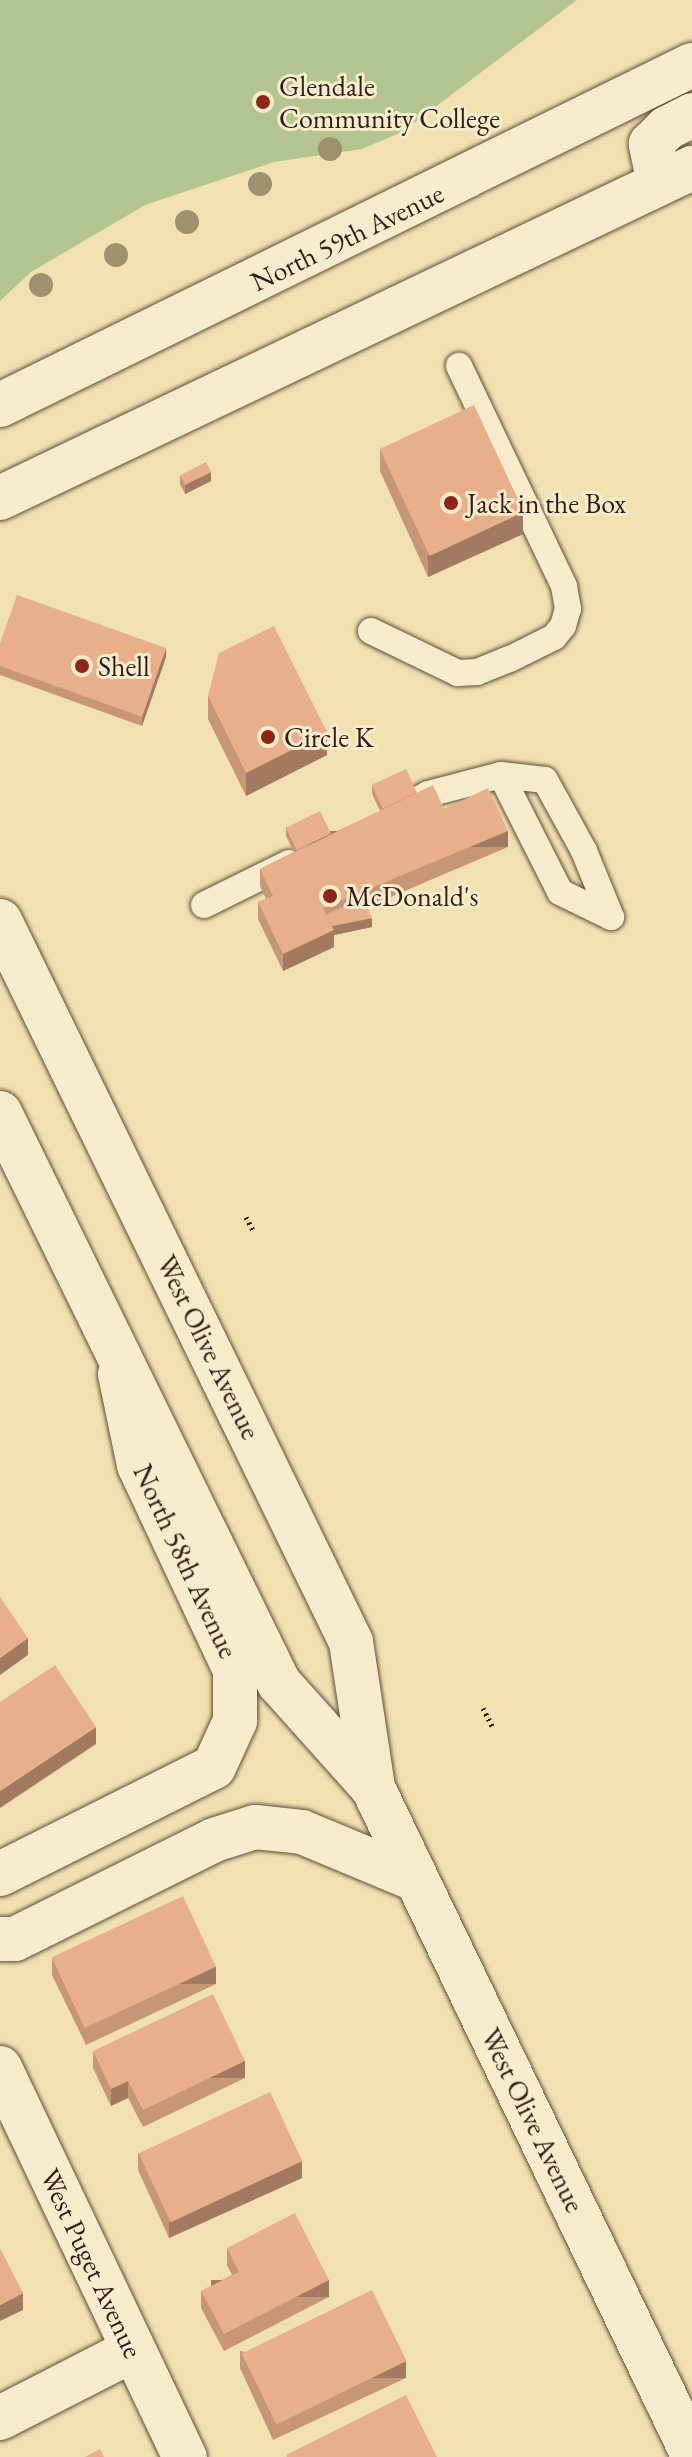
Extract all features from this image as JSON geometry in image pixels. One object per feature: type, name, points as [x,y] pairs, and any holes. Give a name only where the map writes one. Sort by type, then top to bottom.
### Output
[{"type":"main road","name":"North 59th Avenue","points":[[0,405],[692,65]]},
{"type":"main road","points":[[0,498],[676,176],[651,144],[655,136],[692,115]]},
{"type":"main road","name":"West Olive Avenue","points":[[0,921],[351,1642],[373,1788],[692,2452]]},
{"type":"main road","name":"West Olive Avenue","points":[[0,1113],[279,1683],[373,1788]]},
{"type":"main road","name":"North 58th Avenue","points":[[0,1874],[214,1767],[235,1721],[235,1670],[139,1465],[115,1353]]},
{"type":"main road","points":[[0,1939],[15,1939],[214,1840],[255,1827],[302,1832],[415,1879]]},
{"type":"main road","name":"West Puget Avenue","points":[[0,2068],[185,2457]]},
{"type":"main road","points":[[0,2418],[133,2350]]},
{"type":"lane","points":[[371,631],[458,673],[477,672],[554,637],[563,626],[568,609],[564,586],[459,366]]},
{"type":"lane","points":[[372,822],[428,794],[501,775],[545,780],[584,851],[611,917],[560,892],[501,775]]},
{"type":"lane","points":[[204,905],[316,850]]},
{"type":"path","points":[[246,1217],[253,1230]]},
{"type":"path","points":[[483,1708],[492,1726]]},
{"type":"green space","name":"Glendale Community College","points":[[0,0],[577,0],[402,132],[362,149],[274,162],[145,205],[31,272],[0,301]]},
{"type":"building","name":"Jack in the Box","points":[[474,405],[524,512],[430,556],[380,449]]},
{"type":"building","points":[[206,462],[211,472],[185,485],[180,475]]},
{"type":"building","name":"Shell","points":[[17,595],[166,648],[142,717],[0,666],[0,643]]},
{"type":"building","name":"Circle K","points":[[274,626],[327,732],[246,773],[208,696],[219,653]]},
{"type":"building","points":[[406,769],[417,793],[383,809],[372,785]]},
{"type":"building","name":"McDonald's","points":[[433,785],[444,809],[488,788],[508,831],[323,908],[334,930],[283,954],[258,902],[273,896],[260,869]]},
{"type":"building","points":[[320,811],[331,833],[297,850],[286,828]]},
{"type":"building","points":[[363,897],[372,918],[332,926],[326,915]]},
{"type":"building","points":[[0,1597],[28,1638],[0,1658]]},
{"type":"building","points":[[55,1665],[96,1727],[0,1791],[0,1702]]},
{"type":"building","points":[[183,1896],[216,1967],[85,2028],[52,1957]]},
{"type":"building","points":[[213,1994],[245,2061],[143,2110],[128,2081],[111,2089],[93,2051]]},
{"type":"building","points":[[270,2092],[302,2161],[171,2222],[139,2153]]},
{"type":"building","points":[[295,2213],[329,2280],[224,2334],[201,2291],[239,2272],[227,2248]]},
{"type":"building","points":[[0,2248],[23,2293],[0,2305]]},
{"type":"building","points":[[372,2290],[407,2361],[276,2425],[242,2354]]},
{"type":"building","points":[[406,2395],[437,2457],[287,2457],[286,2455]]},
{"type":"building","points":[[100,2449],[104,2457],[85,2457]]},
{"type":"place","name":"Glendale Community College","points":[[263,102]]},
{"type":"place","name":"Jack in the Box","points":[[451,503]]},
{"type":"place","name":"Shell","points":[[82,666]]},
{"type":"place","name":"Circle K","points":[[268,737]]},
{"type":"place","name":"McDonald's","points":[[330,896]]}]
